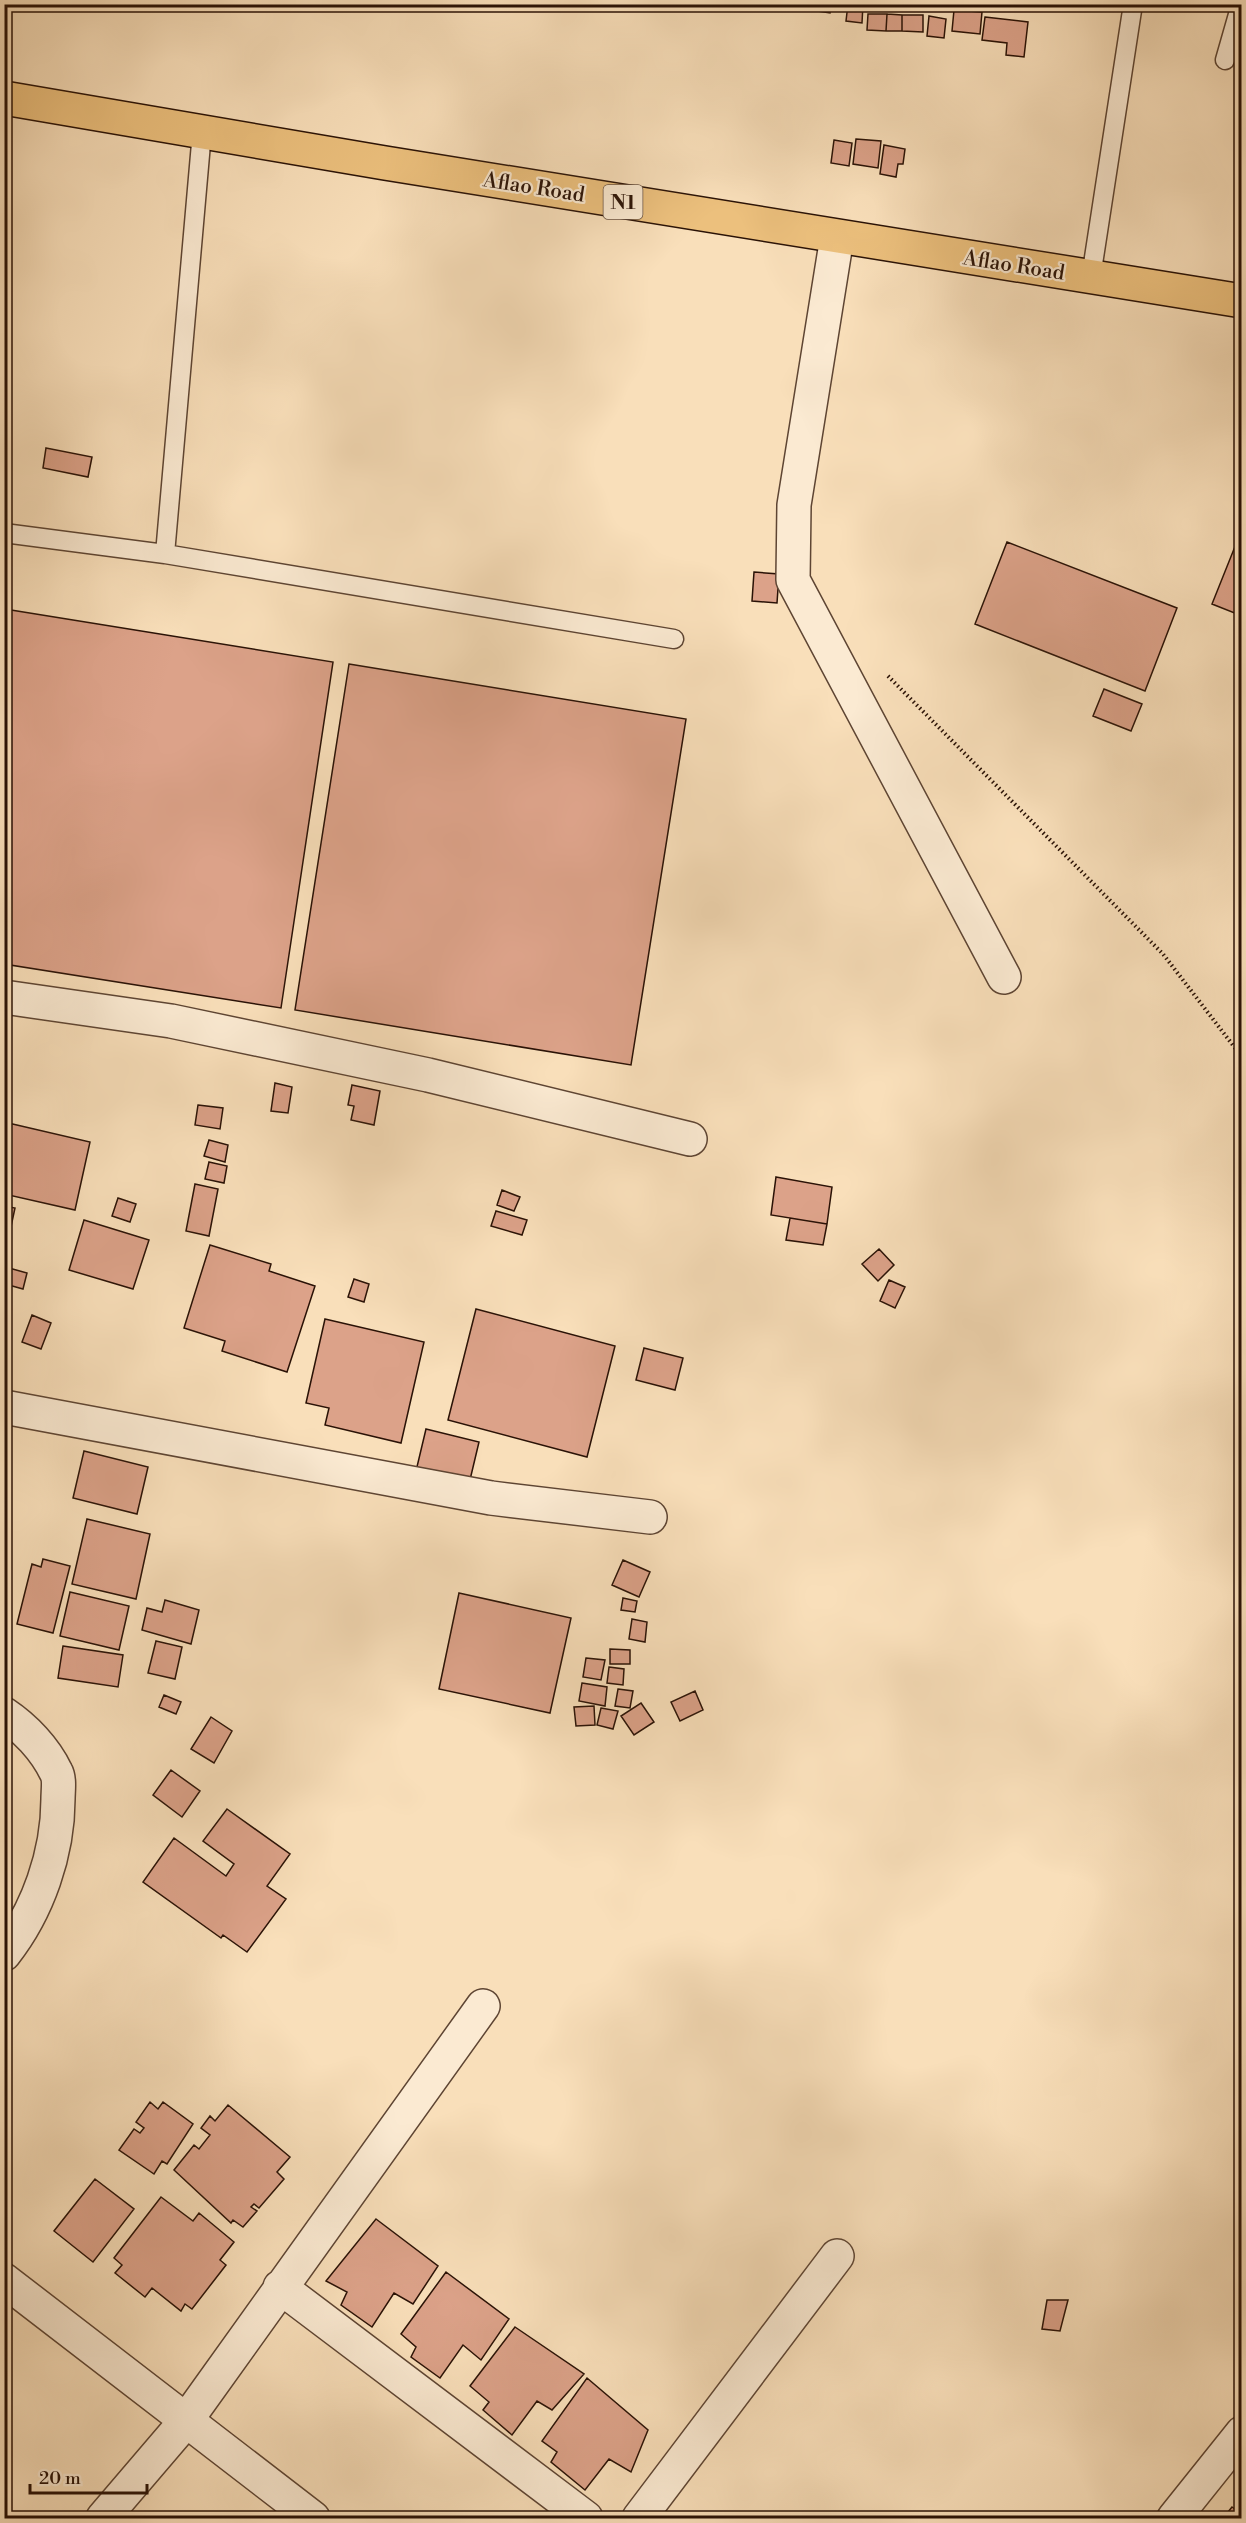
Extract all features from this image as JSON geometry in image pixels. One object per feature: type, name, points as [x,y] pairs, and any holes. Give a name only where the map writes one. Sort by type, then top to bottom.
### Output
[{"type":"highway","name":"Aflao Road","points":[[4,98],[837,237],[1242,301]]},
{"type":"street","points":[[837,237],[794,505],[793,580],[1004,977]]},
{"type":"street","points":[[4,997],[171,1021],[428,1075],[690,1139]]},
{"type":"street","points":[[4,1407],[491,1498],[650,1517]]},
{"type":"street","points":[[4,1714],[23,1727],[58,1774],[58,1830],[42,1884],[17,1938],[4,1954]]},
{"type":"street","points":[[103,2518],[184,2422],[483,2006]]},
{"type":"street","points":[[639,2518],[837,2256]]},
{"type":"street","points":[[4,2280],[184,2422],[313,2518]]},
{"type":"street","points":[[280,2287],[586,2518]]},
{"type":"street","points":[[1174,2518],[1242,2433]]},
{"type":"lane","points":[[1091,277],[1133,4]]},
{"type":"lane","points":[[1225,60],[1241,4]]},
{"type":"lane","points":[[165,554],[202,132]]},
{"type":"lane","points":[[4,533],[165,554],[674,639]]},
{"type":"path","points":[[885,674],[1162,954],[1242,1057]]},
{"type":"building","points":[[818,4],[831,4],[830,13],[818,11]]},
{"type":"building","points":[[848,4],[863,4],[862,23],[846,21]]},
{"type":"building","points":[[954,10],[982,12],[980,34],[952,31]]},
{"type":"building","points":[[868,14],[887,14],[886,31],[867,30]]},
{"type":"building","points":[[887,14],[902,15],[902,31],[886,31]]},
{"type":"building","points":[[902,15],[923,15],[923,32],[902,31]]},
{"type":"building","points":[[929,16],[946,19],[944,38],[927,36]]},
{"type":"building","points":[[985,17],[1028,22],[1024,57],[1006,55],[1007,43],[982,40]]},
{"type":"building","points":[[856,139],[881,141],[878,168],[853,164]]},
{"type":"building","points":[[834,140],[852,143],[849,166],[831,163]]},
{"type":"building","points":[[884,145],[905,149],[903,164],[898,164],[896,177],[880,174]]},
{"type":"building","points":[[46,448],[92,457],[88,477],[43,468]]},
{"type":"building","points":[[1238,539],[1242,541],[1242,616],[1212,604]]},
{"type":"building","points":[[1007,542],[1177,608],[1145,691],[975,624]]},
{"type":"building","points":[[754,572],[779,574],[777,603],[752,601]]},
{"type":"building","points":[[11,610],[333,662],[281,1008],[4,964],[4,651]]},
{"type":"building","points":[[349,664],[686,719],[631,1065],[295,1010]]},
{"type":"building","points":[[1104,689],[1142,704],[1131,731],[1093,716]]},
{"type":"building","points":[[275,1083],[292,1087],[288,1113],[271,1111]]},
{"type":"building","points":[[352,1085],[380,1091],[374,1125],[351,1120],[354,1106],[348,1105]]},
{"type":"building","points":[[198,1105],[223,1108],[220,1129],[195,1125]]},
{"type":"building","points":[[4,1122],[90,1142],[75,1210],[4,1194]]},
{"type":"building","points":[[209,1140],[228,1145],[225,1162],[204,1156]]},
{"type":"building","points":[[209,1162],[227,1166],[224,1183],[205,1179]]},
{"type":"building","points":[[776,1177],[832,1187],[827,1224],[771,1215]]},
{"type":"building","points":[[195,1184],[218,1189],[209,1236],[186,1231]]},
{"type":"building","points":[[502,1190],[520,1197],[514,1211],[497,1205]]},
{"type":"building","points":[[118,1198],[136,1204],[130,1222],[112,1216]]},
{"type":"building","points":[[4,1206],[15,1208],[7,1245],[4,1244]]},
{"type":"building","points":[[496,1211],[527,1220],[522,1235],[491,1226]]},
{"type":"building","points":[[790,1218],[827,1224],[823,1245],[786,1240]]},
{"type":"building","points":[[84,1220],[149,1240],[133,1289],[69,1270]]},
{"type":"building","points":[[210,1245],[271,1264],[269,1271],[315,1286],[287,1372],[222,1351],[225,1341],[184,1328]]},
{"type":"building","points":[[879,1249],[894,1265],[878,1281],[862,1264]]},
{"type":"building","points":[[9,1268],[27,1273],[23,1289],[5,1284]]},
{"type":"building","points":[[354,1279],[369,1284],[364,1302],[348,1297]]},
{"type":"building","points":[[889,1280],[905,1287],[895,1308],[880,1301]]},
{"type":"building","points":[[476,1309],[615,1346],[587,1457],[448,1420]]},
{"type":"building","points":[[32,1315],[51,1323],[41,1349],[22,1342]]},
{"type":"building","points":[[325,1319],[424,1342],[401,1443],[325,1425],[329,1408],[306,1403]]},
{"type":"building","points":[[644,1348],[683,1358],[675,1390],[636,1380]]},
{"type":"building","points":[[426,1429],[479,1442],[469,1484],[416,1471]]},
{"type":"building","points":[[84,1451],[148,1467],[137,1514],[73,1498]]},
{"type":"building","points":[[87,1519],[150,1534],[136,1599],[72,1584]]},
{"type":"building","points":[[43,1559],[70,1566],[53,1633],[17,1624],[32,1564],[41,1567]]},
{"type":"building","points":[[623,1560],[650,1572],[639,1597],[612,1585]]},
{"type":"building","points":[[70,1592],[129,1606],[119,1650],[60,1636]]},
{"type":"building","points":[[459,1593],[571,1618],[550,1713],[439,1689]]},
{"type":"building","points":[[623,1598],[637,1601],[635,1612],[621,1610]]},
{"type":"building","points":[[165,1600],[199,1610],[191,1644],[142,1630],[147,1608],[162,1612]]},
{"type":"building","points":[[632,1619],[647,1622],[645,1642],[629,1639]]},
{"type":"building","points":[[156,1641],[182,1647],[175,1679],[148,1673]]},
{"type":"building","points":[[63,1646],[123,1655],[118,1687],[58,1678]]},
{"type":"building","points":[[610,1649],[630,1650],[630,1664],[610,1664]]},
{"type":"building","points":[[586,1658],[605,1660],[601,1680],[583,1677]]},
{"type":"building","points":[[609,1667],[624,1669],[623,1685],[607,1683]]},
{"type":"building","points":[[582,1683],[607,1687],[605,1706],[579,1701]]},
{"type":"building","points":[[618,1689],[633,1691],[630,1708],[615,1706]]},
{"type":"building","points":[[695,1691],[703,1710],[680,1721],[671,1702]]},
{"type":"building","points":[[164,1695],[181,1702],[176,1714],[159,1707]]},
{"type":"building","points":[[641,1703],[654,1722],[634,1735],[621,1716]]},
{"type":"building","points":[[594,1706],[595,1725],[576,1726],[574,1707]]},
{"type":"building","points":[[601,1708],[618,1711],[613,1729],[597,1725]]},
{"type":"building","points":[[211,1717],[232,1731],[214,1763],[191,1749]]},
{"type":"building","points":[[171,1770],[200,1791],[182,1817],[153,1795]]},
{"type":"building","points":[[227,1809],[290,1854],[267,1886],[286,1899],[247,1952],[223,1935],[221,1938],[143,1882],[174,1838],[226,1876],[234,1864],[203,1841]]},
{"type":"building","points":[[150,2102],[158,2109],[163,2102],[193,2124],[167,2164],[162,2161],[154,2174],[119,2150],[134,2129],[140,2133],[144,2128],[136,2122]]},
{"type":"building","points":[[228,2105],[290,2157],[277,2172],[284,2179],[259,2208],[254,2204],[251,2207],[257,2211],[243,2227],[233,2220],[231,2223],[174,2170],[194,2145],[199,2149],[210,2135],[201,2128],[210,2116],[215,2121]]},
{"type":"building","points":[[95,2179],[134,2209],[93,2262],[54,2231]]},
{"type":"building","points":[[161,2197],[193,2221],[199,2213],[234,2242],[220,2260],[226,2265],[192,2309],[185,2304],[181,2311],[152,2288],[145,2297],[115,2273],[122,2265],[114,2258]]},
{"type":"building","points":[[376,2219],[438,2266],[413,2304],[394,2293],[372,2327],[341,2305],[347,2292],[326,2281]]},
{"type":"building","points":[[446,2272],[509,2319],[481,2360],[463,2345],[440,2378],[411,2357],[416,2347],[401,2334]]},
{"type":"building","points":[[1047,2300],[1068,2300],[1060,2331],[1042,2329]]},
{"type":"building","points":[[515,2327],[584,2374],[552,2410],[537,2401],[512,2435],[483,2410],[489,2402],[470,2386]]},
{"type":"building","points":[[587,2378],[648,2430],[631,2472],[609,2459],[585,2490],[551,2462],[557,2452],[542,2441]]},
{"type":"building","points":[[1232,2507],[1242,2514],[1242,2518],[1223,2518]]}]
